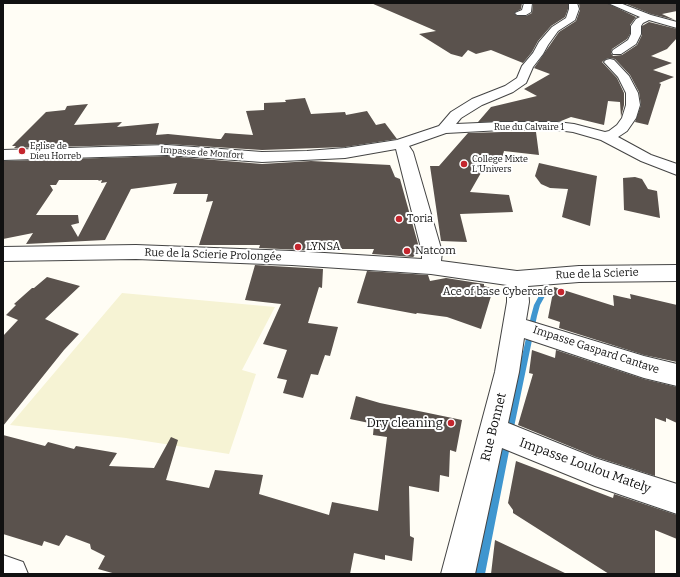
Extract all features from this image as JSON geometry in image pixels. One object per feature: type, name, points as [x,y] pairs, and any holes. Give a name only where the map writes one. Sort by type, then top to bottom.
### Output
[{"type":"street","points":[[520,13],[526,12],[528,3]]},
{"type":"street","name":"Rue du Calvaire 1","points":[[444,129],[456,115],[483,99],[509,89],[522,80],[528,66],[555,29],[570,20],[574,9],[572,3]]},
{"type":"street","points":[[612,3],[648,17],[677,25]]},
{"type":"street","points":[[606,137],[614,134],[622,128],[629,118],[633,105],[632,93],[613,57],[632,42],[636,34],[636,26],[639,21],[648,17],[673,13]]},
{"type":"street","name":"Rue du Calvaire 1","points":[[400,144],[444,129],[502,126],[557,126],[574,128],[606,137],[646,158],[677,170]]},
{"type":"street","points":[[400,144],[405,152],[432,252],[431,267]]},
{"type":"street","name":"Impasse de Monfort","points":[[3,155],[167,150],[277,157],[326,155],[400,144]]},
{"type":"street","name":"Rue de la Scierie Prolongée","points":[[3,254],[136,252],[292,258],[431,267],[517,279]]},
{"type":"street","name":"Rue de la Scierie","points":[[517,279],[579,274],[677,273]]},
{"type":"street","name":"Rue Bonnet","points":[[458,574],[504,436],[507,372],[527,329],[518,302],[517,279]]},
{"type":"street","name":"Impasse Gaspard Cantave","points":[[527,329],[644,367],[677,375]]},
{"type":"street","name":"Impasse Loulou Mately","points":[[504,436],[595,472],[677,499]]},
{"type":"street","points":[[3,572],[11,574]]},
{"type":"shaded area","points":[[122,293],[275,307],[242,370],[256,374],[229,454],[126,438],[10,425]]},
{"type":"building","points":[[371,3],[522,3],[521,9],[514,13],[517,16],[526,16],[532,13],[533,3],[568,3],[568,9],[565,17],[551,26],[538,41],[532,52],[523,63],[491,50],[476,54],[468,50],[462,57],[451,54],[419,34],[436,31]]},
{"type":"building","points":[[579,3],[607,3],[636,17],[630,25],[630,34],[627,39],[612,49],[611,53],[613,56],[622,55],[637,45],[642,35],[642,26],[649,22],[677,29],[677,38],[667,49],[651,56],[672,63],[653,70],[674,77],[659,83],[661,84],[648,125],[635,122],[641,105],[639,92],[630,75],[615,59],[610,58],[602,62],[617,78],[624,93],[624,105],[621,117],[620,102],[608,101],[604,125],[571,117],[561,121],[478,122],[491,107],[537,96],[524,89],[550,74],[534,68],[559,32],[576,21],[580,10]]},
{"type":"building","points":[[624,3],[677,3],[677,11],[662,14],[675,20],[651,14]]},
{"type":"building","points":[[305,98],[311,114],[345,112],[346,115],[367,111],[376,125],[385,123],[397,139],[345,147],[262,150],[167,144],[14,148],[16,146],[12,146],[46,112],[65,110],[67,106],[88,104],[74,125],[122,122],[117,127],[159,123],[156,135],[168,134],[221,139],[225,133],[253,135],[246,111],[264,110],[264,103],[286,102],[285,100]]},
{"type":"building","points":[[536,132],[539,155],[504,151],[502,159],[490,157],[470,192],[509,195],[513,212],[460,214],[467,242],[441,241],[430,166],[439,166],[468,133]]},
{"type":"building","points":[[167,156],[262,164],[311,161],[390,165],[395,177],[400,179],[420,251],[413,257],[372,254],[374,249],[324,249],[324,251],[259,248],[260,245],[199,245],[213,201],[206,202],[208,194],[173,194],[177,183],[131,189],[105,240],[26,244],[33,233],[3,239],[3,161]],"holes":[[[59,180],[99,180],[98,181],[102,180],[101,183],[107,182],[78,237],[71,225],[79,223],[78,215],[36,215],[53,190],[50,185],[56,185]]]},
{"type":"building","points":[[539,163],[597,176],[590,226],[562,217],[568,189],[550,188],[541,184],[535,176]]},
{"type":"building","points":[[635,177],[642,179],[648,189],[657,191],[660,218],[624,210],[623,178]]},
{"type":"building","points":[[255,265],[323,269],[322,288],[319,287],[308,323],[338,327],[330,356],[325,355],[318,375],[311,374],[303,398],[283,393],[287,380],[277,378],[287,350],[263,344],[281,304],[245,300]]},
{"type":"building","points":[[367,271],[428,275],[430,281],[446,278],[484,284],[484,286],[491,288],[491,296],[481,329],[447,317],[416,314],[357,303]]},
{"type":"building","points":[[47,277],[80,286],[45,319],[79,334],[64,350],[3,426],[3,336],[18,320],[6,315],[16,305],[14,304]]},
{"type":"building","points":[[554,287],[614,306],[613,295],[631,299],[630,294],[677,305],[677,362],[644,355],[559,328],[560,322],[548,318]]},
{"type":"building","points":[[532,350],[555,358],[556,350],[644,379],[677,387],[677,423],[666,418],[666,422],[655,418],[655,476],[596,457],[518,425],[533,374],[529,373]]},
{"type":"building","points":[[356,396],[380,403],[462,420],[456,452],[450,450],[449,477],[440,475],[439,492],[409,486],[410,536],[414,538],[412,561],[385,555],[385,560],[354,553],[350,574],[116,574],[98,569],[105,556],[91,549],[90,544],[66,535],[59,546],[44,541],[42,546],[3,534],[3,435],[45,446],[48,442],[74,449],[76,446],[117,453],[109,466],[154,468],[171,437],[178,440],[166,480],[209,488],[215,470],[263,475],[259,494],[329,515],[332,502],[378,511],[387,437],[373,435],[374,424],[350,419]]},
{"type":"building","points":[[516,461],[613,498],[614,494],[677,515],[677,539],[655,530],[655,574],[609,574],[513,513],[513,510],[508,503]]},
{"type":"building","points":[[495,540],[567,574],[491,574]]},
{"type":"waterway","points":[[509,432],[534,316],[537,305],[542,296]]},
{"type":"waterway","points":[[480,574],[507,441]]},
{"type":"place","name":"Eglise de Dieu Horreb","points":[[22,151]]},
{"type":"place","name":"College Mixte L'Univers","points":[[464,164]]},
{"type":"place","name":"Toria","points":[[399,219]]},
{"type":"place","name":"LYNSA","points":[[298,247]]},
{"type":"place","name":"Natcom","points":[[407,251]]},
{"type":"place","name":"Ace of base Cybercafe","points":[[561,292]]},
{"type":"place","name":"Dry cleaning","points":[[451,423]]}]
